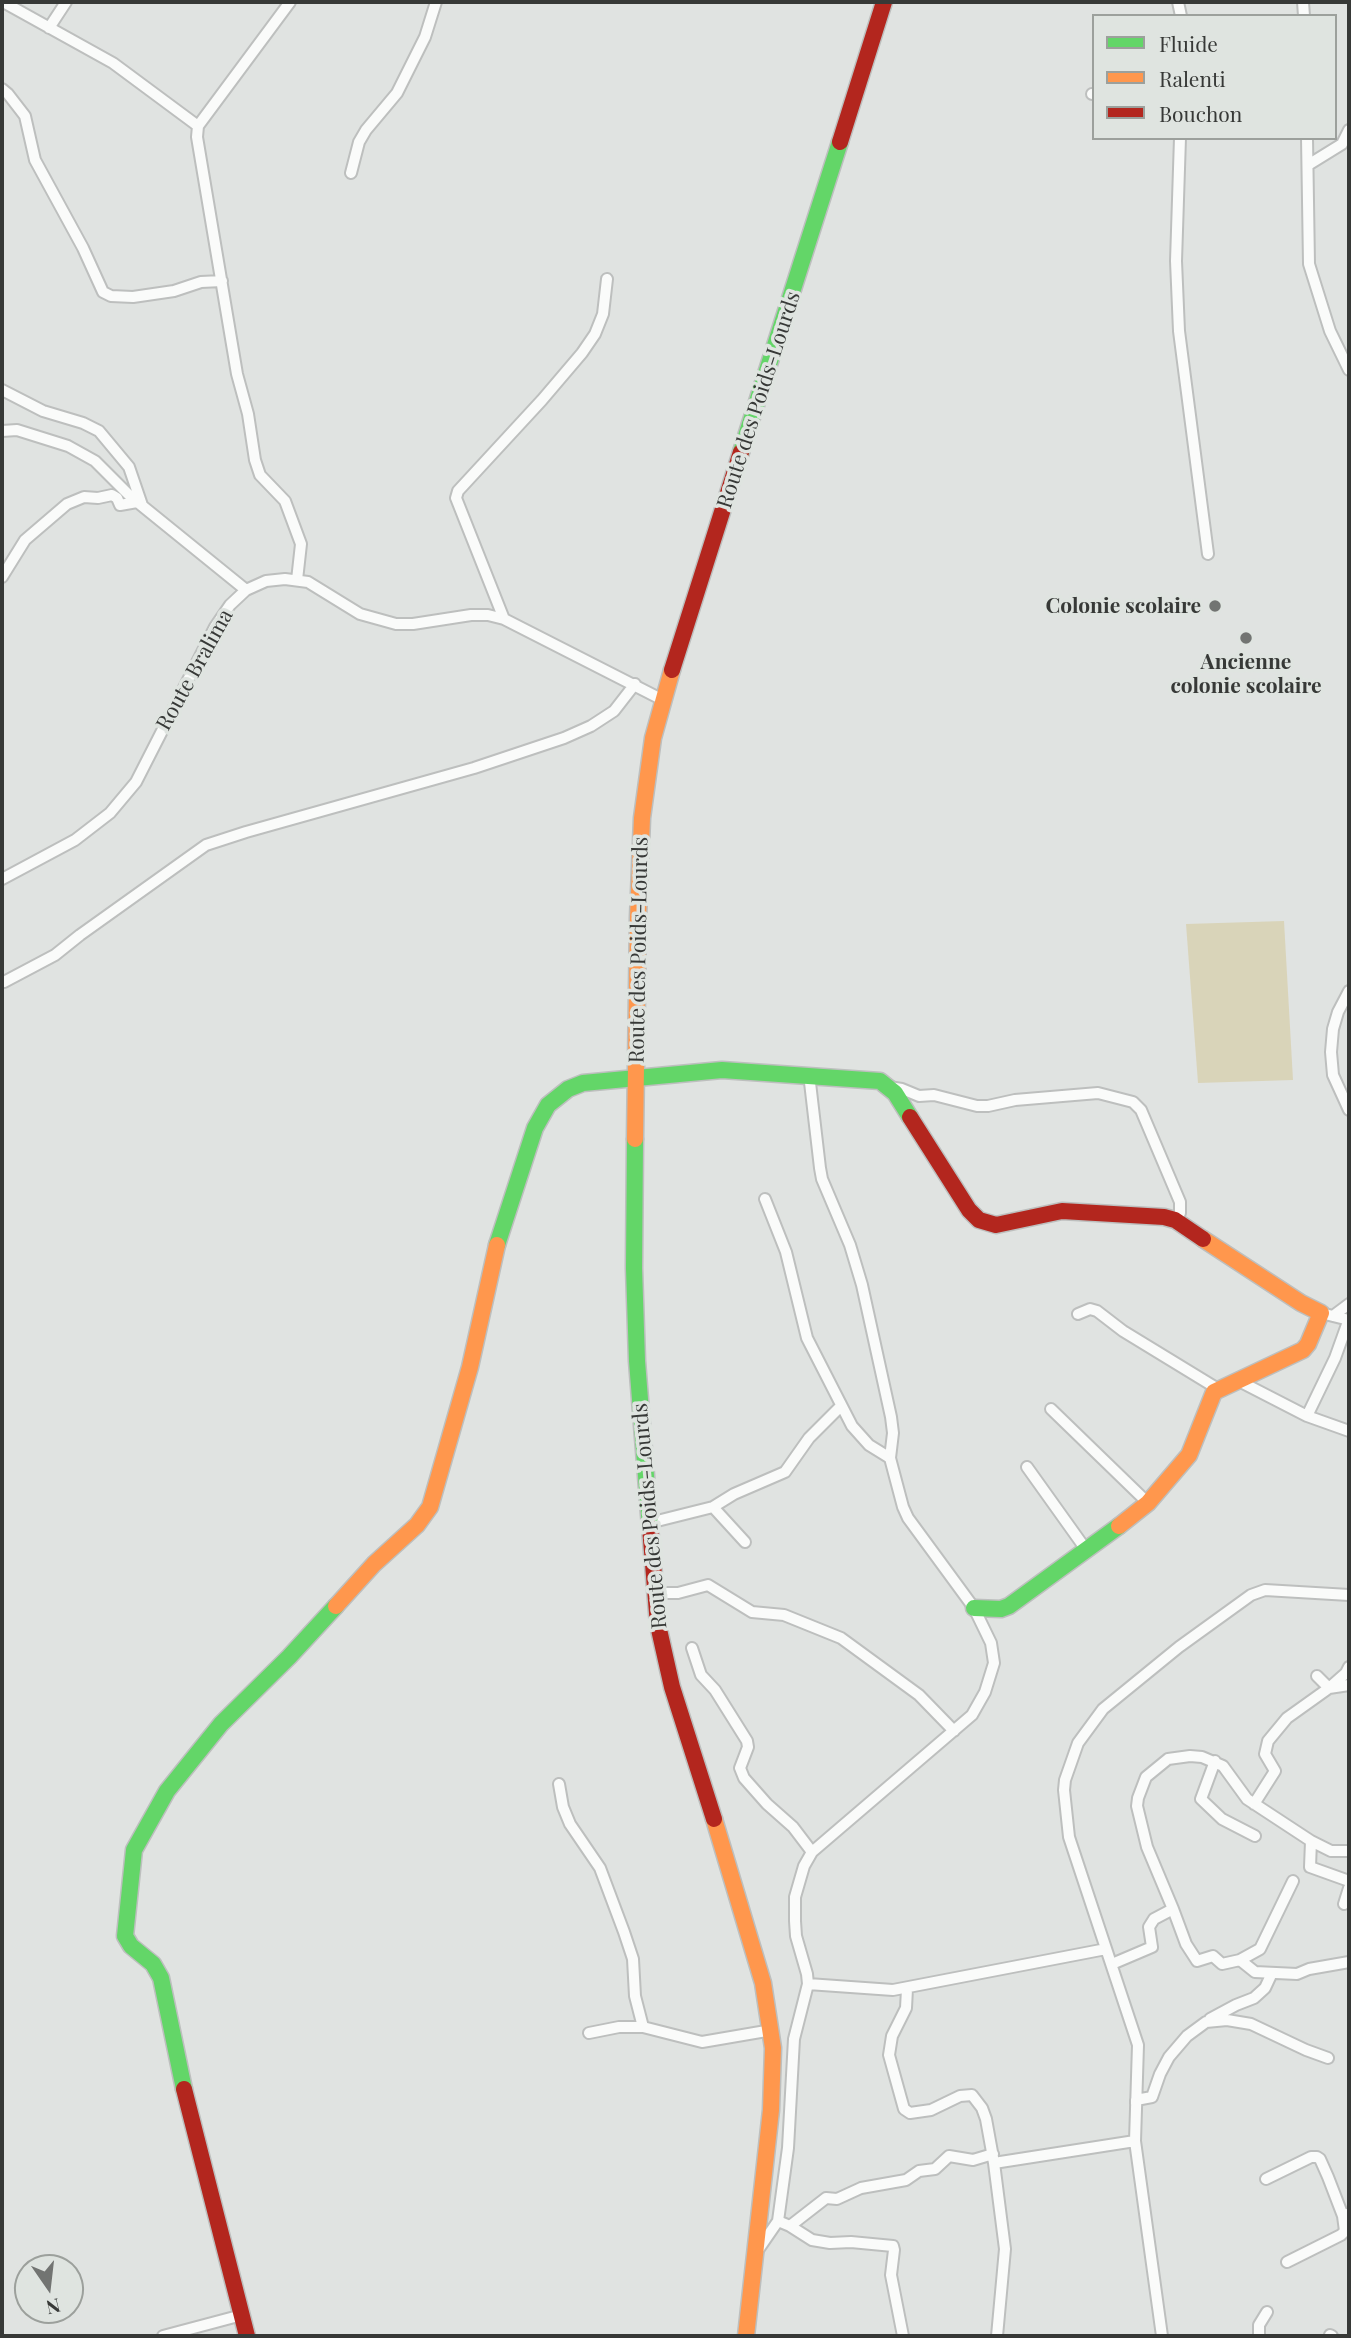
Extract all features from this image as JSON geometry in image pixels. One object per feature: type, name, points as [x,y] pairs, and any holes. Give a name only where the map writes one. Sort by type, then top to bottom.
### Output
[{"type":"street","points":[[3,2],[113,63],[198,126]]},
{"type":"street","points":[[49,28],[66,2]]},
{"type":"street","points":[[290,2],[198,126],[197,137],[237,374],[248,414],[257,468],[267,485],[282,497],[301,544],[297,580]]},
{"type":"street","points":[[351,173],[359,142],[397,93],[425,37],[436,2]]},
{"type":"street","name":"Route des Poids-Lourds","points":[[746,2336],[774,2080],[772,2030],[763,1983],[746,1921],[672,1687],[660,1639],[654,1593],[635,1321],[638,918],[642,818],[653,738],[663,699],[884,2]]},
{"type":"street","points":[[2,89],[25,116],[35,160],[83,248],[103,292],[111,296],[132,297],[174,291],[201,282],[222,281]]},
{"type":"street","points":[[1308,165],[1342,144],[1349,130]]},
{"type":"street","points":[[1180,140],[1176,261],[1179,331],[1208,554]]},
{"type":"street","points":[[1307,140],[1309,264],[1330,331],[1349,370]]},
{"type":"street","points":[[504,618],[456,498],[458,491],[582,353],[595,334],[603,314],[607,279]]},
{"type":"street","points":[[2,390],[43,411],[83,423],[99,431],[129,467],[140,504]]},
{"type":"street","points":[[2,431],[17,430],[68,446],[95,461],[140,504],[246,590]]},
{"type":"street","points":[[2,577],[25,540],[67,504],[84,497],[98,498],[108,495],[116,496],[120,505],[140,504]]},
{"type":"street","name":"Route Bralima","points":[[2,878],[75,841],[110,813],[136,782],[215,627],[230,604],[246,590],[266,581],[308,582],[360,614],[396,624],[471,615],[504,618],[663,699]]},
{"type":"street","points":[[5,982],[55,956],[80,935],[206,845],[474,768],[564,738],[591,726],[614,711],[635,684]]},
{"type":"street","points":[[1349,991],[1338,1012],[1331,1052],[1333,1075],[1349,1110]]},
{"type":"street","points":[[247,2336],[178,2066],[161,1978],[153,1964],[131,1946],[125,1936],[134,1850],[174,1782],[221,1724],[289,1657],[374,1564],[425,1515],[433,1498],[457,1415],[504,1221],[540,1116],[548,1105],[583,1083],[722,1070],[810,1074],[880,1081],[889,1087],[926,1139],[969,1210],[979,1220],[996,1224],[1062,1211],[1164,1217],[1175,1220],[1301,1303],[1349,1320],[1335,1358],[1307,1416]]},
{"type":"street","points":[[756,2253],[778,2221],[788,2148],[794,2039],[807,1984],[796,1936],[795,1897],[803,1866],[812,1852],[954,1731],[980,1704],[994,1663],[991,1643],[974,1608],[908,1518],[903,1507],[890,1458],[893,1433],[886,1391],[856,1263],[822,1178],[810,1074]]},
{"type":"street","points":[[889,1087],[919,1096],[934,1095],[977,1106],[1098,1093],[1133,1102],[1142,1110],[1180,1202],[1181,1213],[1175,1220]]},
{"type":"street","points":[[765,1199],[786,1252],[807,1338],[841,1406],[860,1437],[890,1458]]},
{"type":"street","points":[[974,1608],[1001,1609],[1009,1606],[1087,1551],[1147,1503],[1189,1455],[1210,1398],[1218,1389],[1303,1350],[1327,1314],[1349,1304]]},
{"type":"street","points":[[1078,1314],[1090,1309],[1097,1311],[1123,1331],[1218,1389]]},
{"type":"street","points":[[1237,1380],[1307,1416],[1349,1431]]},
{"type":"street","points":[[649,1523],[713,1507],[734,1494],[785,1472],[809,1438],[841,1406]]},
{"type":"street","points":[[1051,1409],[1147,1503]]},
{"type":"street","points":[[1027,1467],[1087,1551]]},
{"type":"street","points":[[713,1507],[745,1542]]},
{"type":"street","points":[[654,1593],[678,1593],[708,1585],[752,1612],[785,1615],[841,1638],[919,1695],[954,1731]]},
{"type":"street","points":[[1162,2336],[1135,2141],[1139,2052],[1069,1837],[1064,1790],[1067,1770],[1078,1743],[1103,1709],[1171,1653],[1258,1592],[1265,1590],[1349,1595]]},
{"type":"street","points":[[692,1648],[701,1675],[715,1690],[747,1741],[748,1747],[740,1768],[744,1778],[767,1804],[793,1827],[812,1852]]},
{"type":"street","points":[[1254,1804],[1275,1771],[1265,1754],[1268,1741],[1287,1718],[1329,1688],[1349,1667]]},
{"type":"street","points":[[1317,1676],[1329,1688]]},
{"type":"street","points":[[1329,1688],[1349,1685]]},
{"type":"street","points":[[1293,1881],[1260,1949],[1240,1960],[1222,1964],[1215,1956],[1199,1961],[1195,1959],[1183,1937],[1147,1847],[1138,1815],[1138,1798],[1146,1777],[1168,1759],[1190,1756],[1215,1761],[1227,1770],[1240,1791],[1254,1804],[1331,1851],[1349,1851]]},
{"type":"street","points":[[1215,1761],[1201,1799],[1222,1819],[1255,1836]]},
{"type":"street","points":[[559,1784],[563,1807],[570,1824],[600,1868],[625,1932],[643,2027]]},
{"type":"street","points":[[1311,1841],[1310,1867],[1349,1881]]},
{"type":"street","points":[[1344,1904],[1349,1888]]},
{"type":"street","points":[[1112,1964],[1152,1947],[1149,1927],[1153,1919],[1173,1909]]},
{"type":"street","points":[[807,1984],[881,1990],[907,1989],[1106,1949]]},
{"type":"street","points":[[1240,1960],[1251,1972],[1297,1974],[1309,1969],[1349,1962]]},
{"type":"street","points":[[1135,2115],[1136,2100],[1152,2097],[1169,2057],[1187,2036],[1206,2022],[1254,1998],[1265,1988],[1272,1973]]},
{"type":"street","points":[[907,1989],[905,2008],[892,2036],[889,2055],[904,2109],[909,2113],[931,2110],[960,2096],[972,2095],[986,2119],[994,2159],[1005,2249],[996,2336]]},
{"type":"street","points":[[1206,2022],[1227,2020],[1251,2024],[1328,2058]]},
{"type":"street","points":[[589,2033],[619,2027],[643,2027],[702,2042],[772,2030]]},
{"type":"street","points":[[790,2226],[825,2198],[839,2198],[861,2188],[905,2180],[919,2171],[934,2170],[949,2156],[973,2160],[994,2159],[1135,2141]]},
{"type":"street","points":[[1265,2179],[1311,2157],[1317,2157],[1346,2214],[1345,2231],[1341,2235],[1287,2262]]},
{"type":"street","points":[[778,2221],[812,2239],[830,2244],[851,2242],[893,2246],[891,2275],[903,2336]]},
{"type":"street","points":[[1259,2336],[1259,2325],[1267,2312]]},
{"type":"street","points":[[163,2336],[242,2315]]},
{"type":"shaded area","points":[[1284,921],[1293,1080],[1198,1083],[1186,924]]},
{"type":"traffic: fast","points":[[741,452],[840,142]]},
{"type":"traffic: fast","points":[[497,1245],[535,1128],[548,1105],[568,1089],[583,1083],[722,1070],[880,1081],[895,1093],[910,1117]]},
{"type":"traffic: fast","points":[[635,1139],[634,1268],[637,1361],[650,1527]]},
{"type":"traffic: fast","points":[[974,1608],[1001,1609],[1009,1606],[1119,1526]]},
{"type":"traffic: fast","points":[[184,2089],[161,1978],[153,1964],[131,1946],[125,1936],[134,1850],[167,1791],[221,1724],[336,1606]]},
{"type":"traffic: slow","points":[[635,1139],[642,818],[653,738],[672,670]]},
{"type":"traffic: slow","points":[[1119,1526],[1148,1503],[1189,1455],[1214,1392],[1303,1350],[1321,1313],[1301,1303],[1203,1239]]},
{"type":"traffic: slow","points":[[336,1606],[374,1564],[417,1525],[430,1507],[470,1367],[497,1245]]},
{"type":"traffic: slow","points":[[714,1819],[763,1983],[773,2048],[771,2110],[746,2336]]},
{"type":"traffic: jam","points":[[840,142],[884,2]]},
{"type":"traffic: jam","points":[[672,670],[741,452]]},
{"type":"traffic: jam","points":[[910,1117],[969,1210],[979,1220],[996,1225],[1062,1211],[1164,1217],[1175,1220],[1203,1239]]},
{"type":"traffic: jam","points":[[650,1527],[658,1625],[672,1687],[714,1819]]},
{"type":"traffic: jam","points":[[184,2089],[247,2336]]},
{"type":"place","name":"Colonie scolaire","points":[[1215,606]]},
{"type":"place","name":"Ancienne colonie scolaire","points":[[1246,638]]}]
